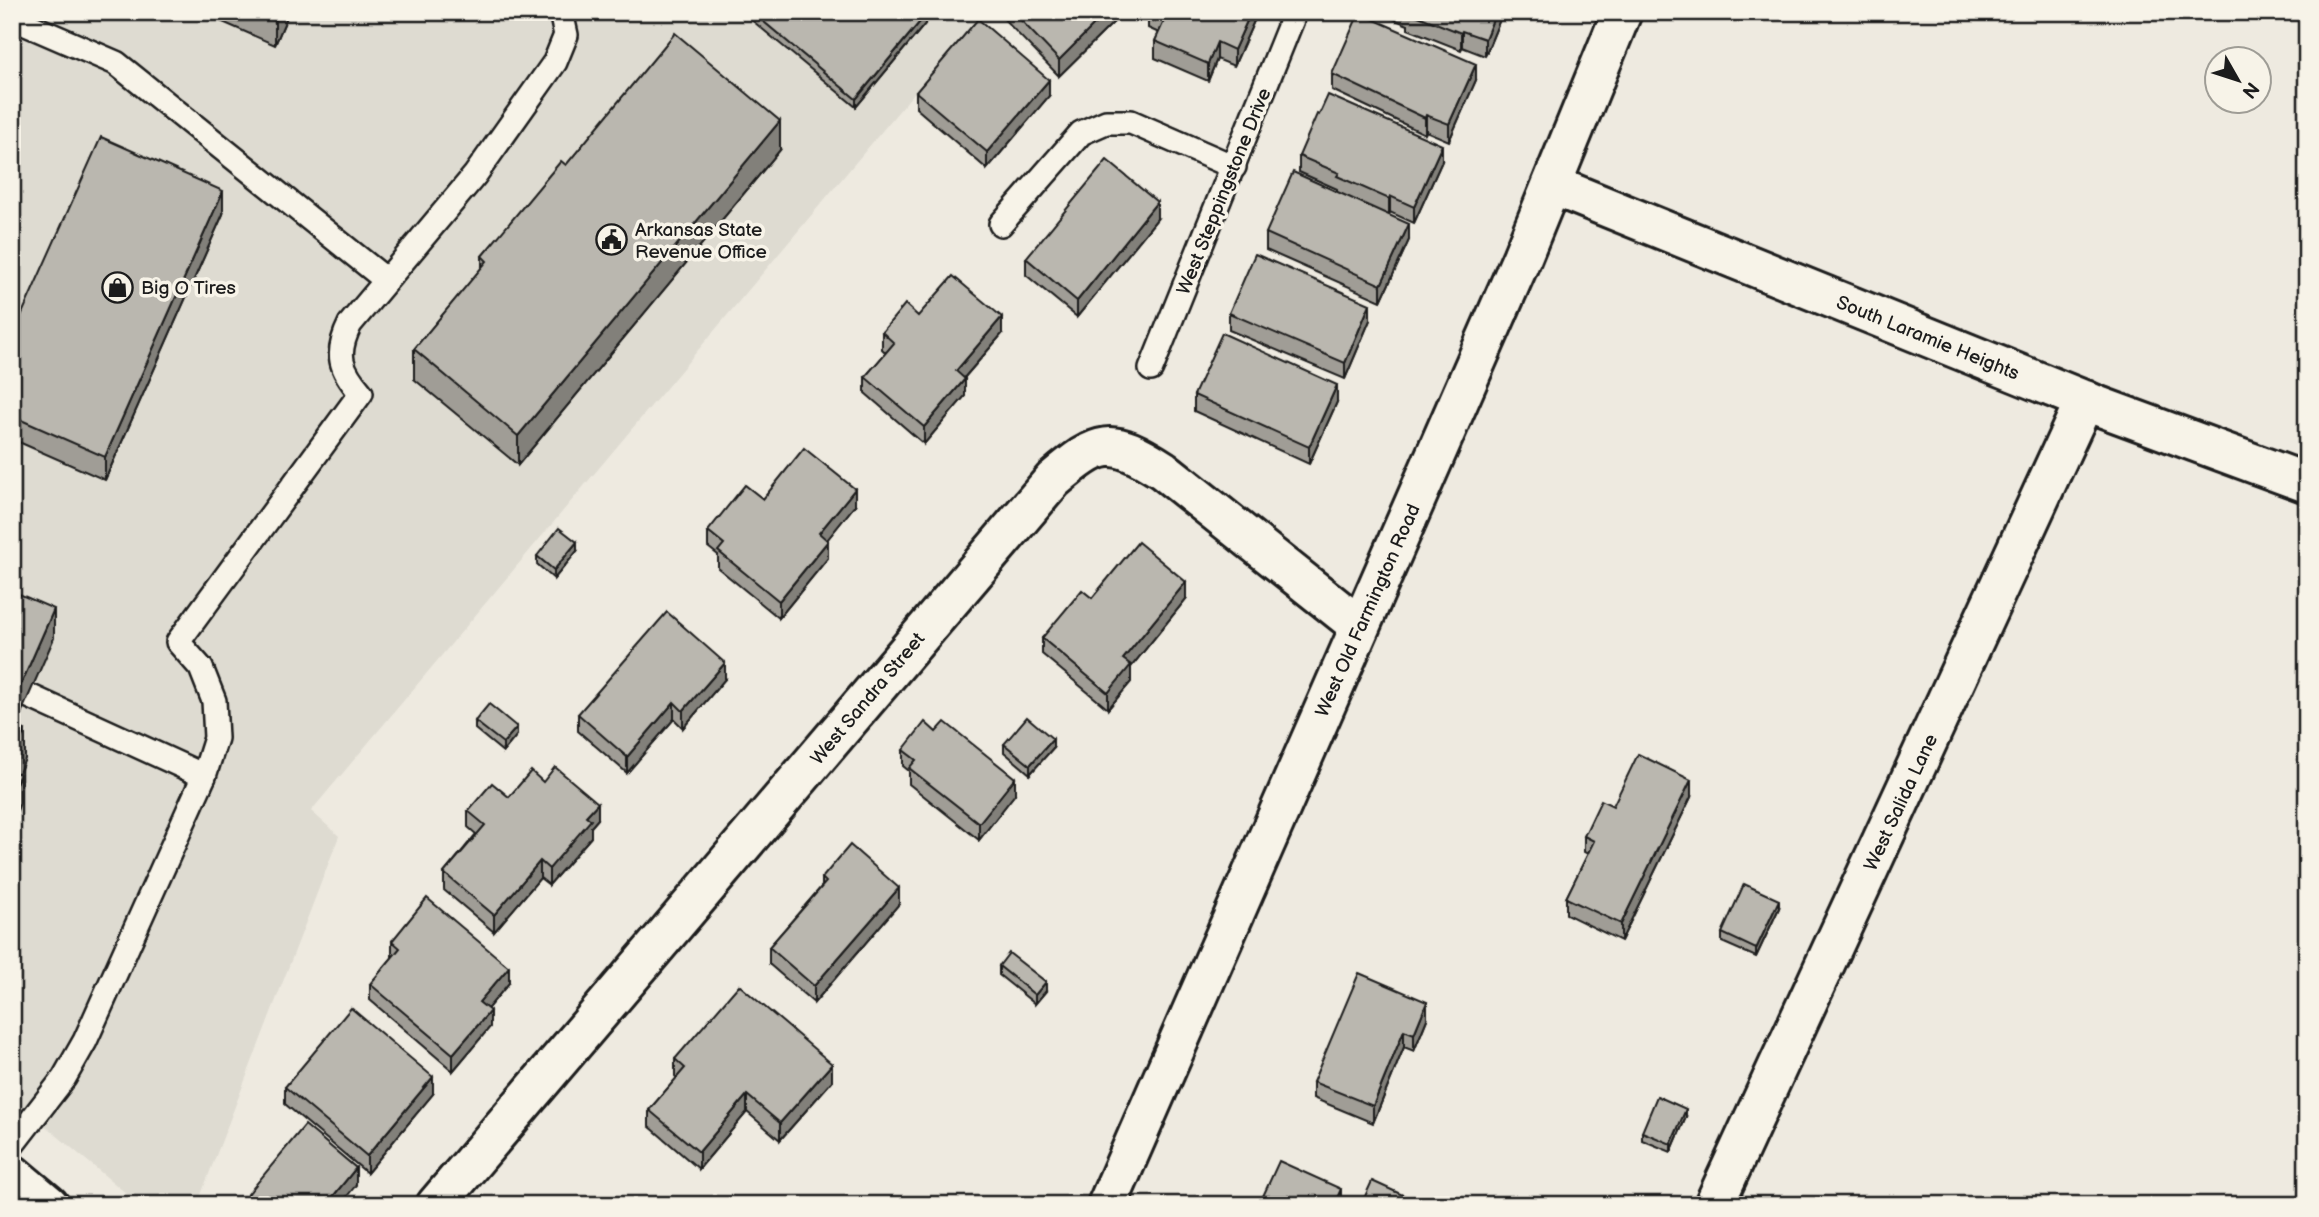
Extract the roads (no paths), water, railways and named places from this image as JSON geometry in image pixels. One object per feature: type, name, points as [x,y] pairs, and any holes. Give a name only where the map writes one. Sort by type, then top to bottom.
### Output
[{"type":"street","name":"West Old Farmington Road","points":[[1107,1205],[1552,185],[1622,12]]},
{"type":"street","name":"South Laramie Heights","points":[[1552,185],[2085,400],[2307,483]]},
{"type":"street","name":"West Salida Lane","points":[[1714,1205],[2085,400]]},
{"type":"street","name":"West Sandra Street","points":[[436,1205],[1053,480],[1082,456],[1110,445],[1136,453],[1163,470],[1359,626]]},
{"type":"street","points":[[12,1174],[49,1205]]},
{"type":"lane","points":[[12,1145],[64,1078],[85,1041],[204,776],[216,738],[214,701],[201,668],[178,642],[360,393],[347,377],[341,360],[341,343],[349,324],[475,175],[555,62],[566,35],[561,12]]},
{"type":"lane","name":"West Steppingstone Drive","points":[[1151,369],[1295,12]]},
{"type":"lane","points":[[12,18],[116,63],[386,280]]},
{"type":"lane","points":[[1001,224],[1081,133],[1106,121],[1130,121],[1234,167]]},
{"type":"lane","points":[[29,696],[204,776]]},
{"type":"place","name":"Arkansas State Revenue Office","points":[[612,240]]},
{"type":"place","name":"Big O Tires","points":[[118,287]]}]
